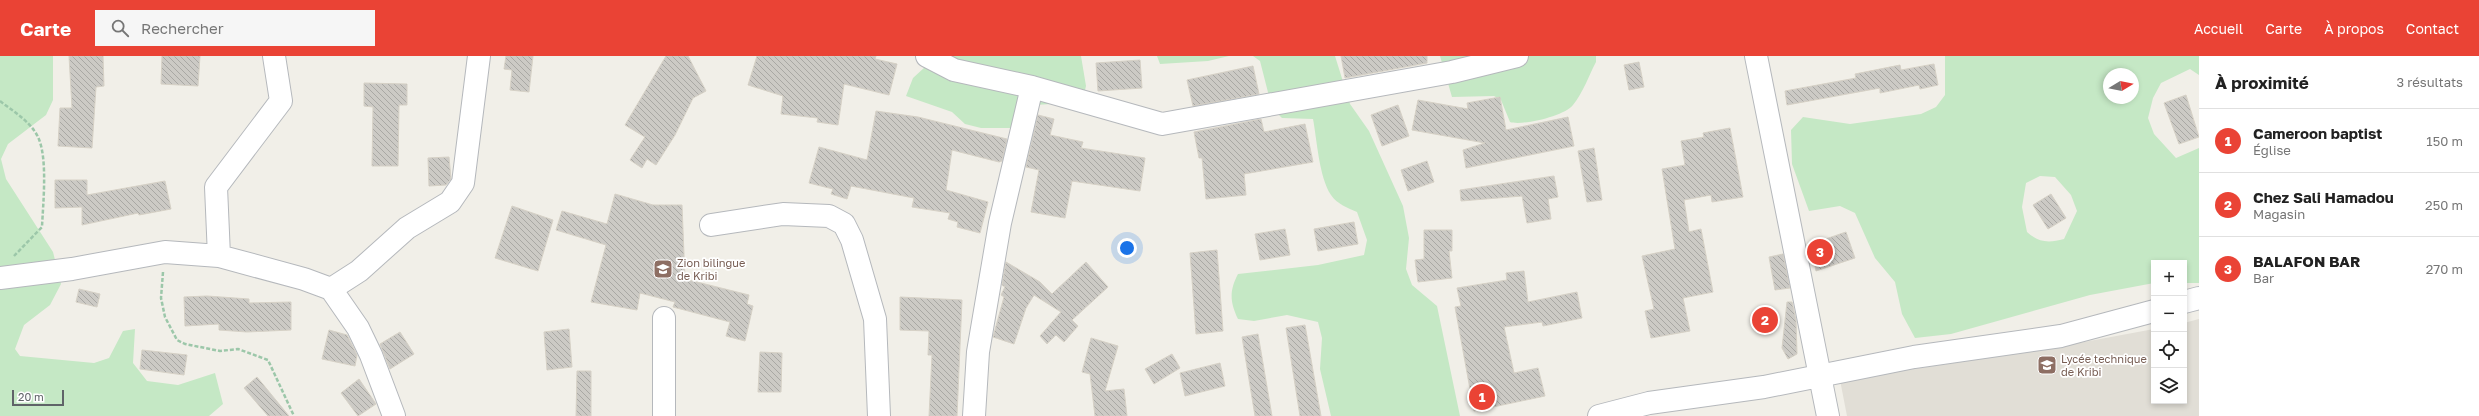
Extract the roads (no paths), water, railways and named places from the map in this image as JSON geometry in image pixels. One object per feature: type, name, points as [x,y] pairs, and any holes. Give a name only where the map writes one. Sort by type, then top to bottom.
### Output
[{"type":"street","points":[[219,256],[216,187],[281,102],[274,56]]},
{"type":"street","points":[[331,289],[359,271],[407,228],[450,202],[463,183],[479,56]]},
{"type":"street","points":[[927,56],[954,70],[1032,87],[1162,124],[1452,72],[1517,56]]},
{"type":"street","points":[[1756,56],[1828,416]]},
{"type":"street","points":[[974,416],[978,352],[1000,223],[1032,87]]},
{"type":"street","points":[[711,225],[783,214],[829,216],[844,224],[852,240],[875,319],[879,416]]},
{"type":"street","points":[[0,278],[72,269],[164,252],[219,256],[304,279],[331,289],[358,328],[371,355],[394,416]]},
{"type":"street","points":[[2187,301],[2199,298]]},
{"type":"street","points":[[1600,416],[1649,403],[1764,387],[1914,356],[2061,336],[2151,311]]},
{"type":"street","points":[[664,318],[664,416]]},
{"type":"place","name":"BALAFON BAR","points":[[1820,252]]},
{"type":"place","name":"Zion bilingue de Kribi","points":[[663,269]]},
{"type":"place","name":"Chez Sali Hamadou","points":[[1765,320]]},
{"type":"place","name":"Lycée technique de Kribi","points":[[2047,365]]},
{"type":"place","name":"Cameroon baptist","points":[[1482,397]]}]
